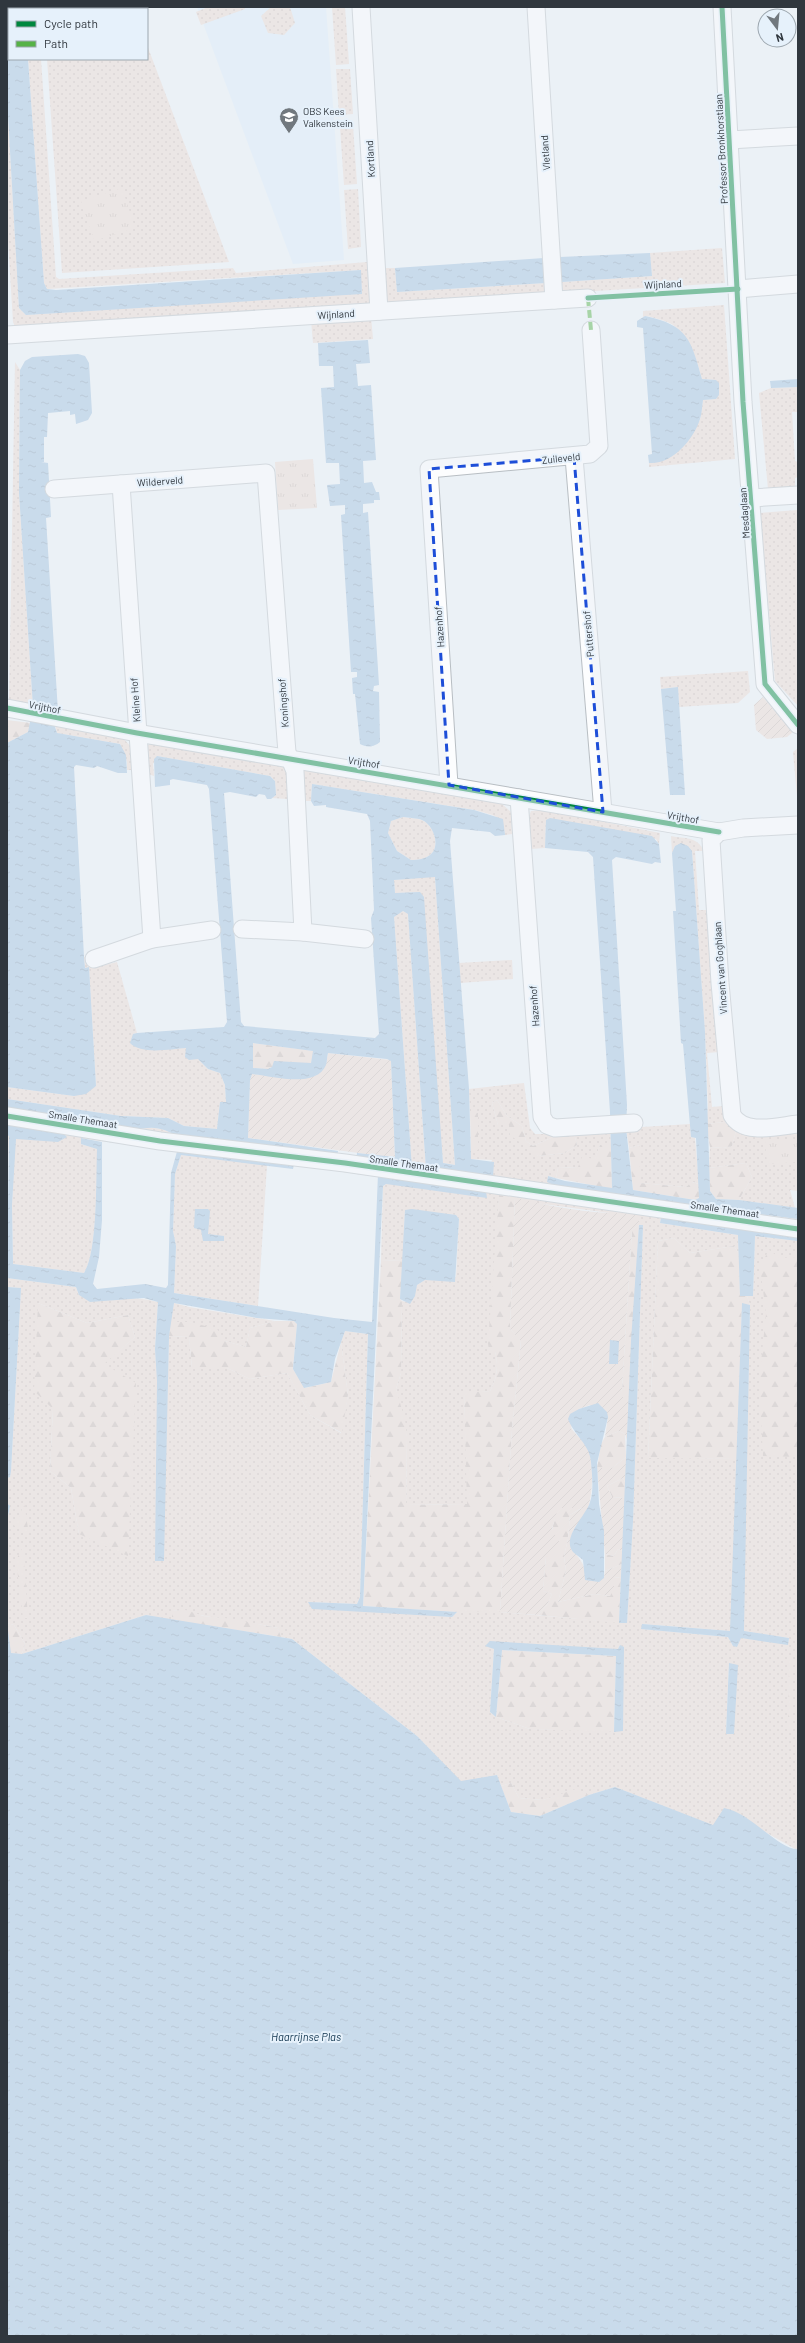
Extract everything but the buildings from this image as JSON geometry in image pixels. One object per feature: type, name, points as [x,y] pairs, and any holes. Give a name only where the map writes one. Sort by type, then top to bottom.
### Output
[{"type":"street","name":"Kortland","points":[[361,7],[379,311]]},
{"type":"street","name":"Vletland","points":[[536,7],[554,300]]},
{"type":"street","name":"Professor Bronkhorstlaan","points":[[722,7],[738,289]]},
{"type":"street","points":[[729,140],[798,136]]},
{"type":"street","points":[[738,289],[798,284]]},
{"type":"street","name":"Mesdaglaan","points":[[738,289],[743,402],[752,498],[765,684],[798,725]]},
{"type":"street","name":"Wijnland","points":[[7,335],[588,298]]},
{"type":"street","name":"Zuileveld","points":[[429,469],[574,457],[590,454],[599,446],[591,330]]},
{"type":"street","name":"Puttershof","points":[[574,457],[603,812]]},
{"type":"street","name":"Hazenhof","points":[[429,469],[449,785]]},
{"type":"street","name":"Wilderveld","points":[[54,489],[266,473]]},
{"type":"street","name":"Koningshof","points":[[266,473],[287,752],[292,760],[295,771],[303,932]]},
{"type":"street","name":"Kleine Hof","points":[[120,484],[152,939]]},
{"type":"street","points":[[752,498],[798,495]]},
{"type":"street","name":"Vrijthof","points":[[7,708],[30,714],[292,760],[449,785],[718,832]]},
{"type":"street","name":"Hazenhof","points":[[519,798],[542,1117],[547,1125],[555,1128],[634,1123]]},
{"type":"street","points":[[718,832],[744,828],[798,825]]},
{"type":"street","name":"Vincent van Goghlaan","points":[[718,832],[711,840],[720,984],[732,1115],[743,1126],[757,1128],[798,1124]]},
{"type":"street","points":[[242,929],[303,932],[365,939]]},
{"type":"street","points":[[94,959],[152,939],[212,930]]},
{"type":"street","name":"Smalle Themaat","points":[[7,1116],[160,1141],[345,1163],[798,1229]]},
{"type":"highlighted area","points":[[574,457],[603,812],[449,785],[429,469]]},
{"type":"shaded area","name":"OBS Kees Valkenstein","points":[[197,7],[326,7],[344,260],[293,264]]},
{"type":"green space","points":[[44,7],[133,7],[133,8]]},
{"type":"green space","points":[[208,7],[245,7],[245,9],[201,25],[196,12]]},
{"type":"green space","points":[[271,7],[290,7],[295,23],[284,35],[268,33],[261,16]]},
{"type":"green space","points":[[332,7],[345,7],[349,64],[336,65]]},
{"type":"green space","points":[[148,48],[229,262],[62,273],[47,60],[148,60]]},
{"type":"green space","points":[[28,60],[41,60],[56,277],[59,279],[233,268],[236,273],[367,262],[370,306],[16,329],[13,322],[7,225],[7,98],[19,308],[26,315],[362,293],[360,270],[47,289],[44,283]]},
{"type":"green space","points":[[336,69],[350,69],[353,114],[339,115]]},
{"type":"green space","points":[[353,126],[357,184],[344,185],[340,127]]},
{"type":"green space","points":[[122,188],[135,228],[94,241],[81,201]]},
{"type":"green space","points":[[358,189],[361,247],[348,249],[344,190]]},
{"type":"green space","points":[[722,248],[725,283],[563,293],[562,282],[652,276],[650,253]]},
{"type":"green space","points":[[381,268],[395,268],[397,292],[546,283],[547,295],[384,305]]},
{"type":"green space","points":[[724,305],[735,459],[649,467],[649,463],[653,463],[694,430],[700,420],[703,400],[716,399],[715,380],[702,379],[693,351],[683,334],[668,322],[647,316],[643,317],[643,311]]},
{"type":"green space","points":[[371,317],[373,339],[313,343],[311,320]]},
{"type":"green space","points":[[15,362],[20,370],[19,493],[33,707],[9,703]]},
{"type":"green space","points":[[798,387],[798,412],[792,412],[795,461],[798,462],[798,477],[795,478],[795,488],[768,489],[759,393],[771,388]]},
{"type":"green space","points":[[313,459],[317,508],[278,510],[275,462]]},
{"type":"green space","points":[[798,510],[798,706],[775,681],[760,513]]},
{"type":"green space","points":[[748,671],[750,692],[738,703],[679,707],[678,687],[661,689],[660,677]]},
{"type":"green space","points":[[763,697],[793,732],[787,737],[767,739],[756,730],[754,705]]},
{"type":"green space","points":[[7,720],[31,723],[28,732],[7,743]]},
{"type":"green space","points":[[55,725],[124,739],[132,748],[133,770],[127,770],[127,762],[120,744],[57,733]]},
{"type":"green space","points":[[153,742],[283,767],[287,770],[287,799],[272,798],[276,795],[275,781],[270,776],[157,756],[153,764],[154,776],[145,773],[145,747]]},
{"type":"green space","points":[[798,748],[798,807],[793,752]]},
{"type":"green space","points":[[305,769],[502,804],[511,812],[512,834],[505,835],[500,819],[475,810],[312,784],[311,801],[301,801],[302,772]]},
{"type":"green space","points":[[544,810],[660,833],[659,844],[656,839],[546,820],[545,848],[530,849],[528,818],[531,811]]},
{"type":"green space","points":[[403,817],[422,820],[430,826],[435,836],[435,847],[430,855],[421,859],[411,860],[397,851],[388,833],[391,821]]},
{"type":"green space","points":[[671,836],[694,840],[704,851],[695,851],[699,910],[708,910],[719,1052],[707,1053],[712,1107],[723,1106],[725,1122],[706,1124],[708,1106],[705,1032],[692,851],[675,846],[672,853]]},
{"type":"green space","points":[[435,876],[455,1165],[443,1163],[420,892],[395,893],[394,880]]},
{"type":"green space","points":[[402,911],[408,913],[426,1169],[486,1178],[492,1160],[471,1159],[471,1149],[478,1149],[478,1114],[470,1113],[469,1089],[524,1083],[530,1128],[535,1134],[560,1134],[533,1146],[526,1141],[522,1126],[507,1116],[497,1100],[492,1103],[498,1125],[509,1124],[538,1156],[565,1153],[577,1145],[574,1133],[610,1128],[611,1145],[600,1145],[595,1160],[578,1167],[558,1168],[556,1178],[548,1176],[563,1189],[798,1219],[798,1234],[661,1218],[660,1223],[738,1235],[739,1254],[734,1246],[690,1253],[674,1238],[658,1241],[648,1457],[737,1459],[732,1622],[730,1631],[642,1624],[642,1629],[728,1637],[733,1646],[741,1638],[788,1644],[789,1638],[743,1631],[750,1305],[747,1296],[753,1296],[755,1236],[798,1241],[797,1850],[724,1809],[714,1826],[615,1787],[589,1795],[576,1790],[543,1800],[519,1798],[511,1783],[501,1786],[497,1775],[461,1782],[417,1736],[292,1639],[281,1637],[278,1628],[186,1612],[172,1611],[172,1620],[146,1615],[22,1654],[25,1644],[14,1625],[7,1623],[8,1515],[10,1506],[7,1503],[7,1478],[10,1477],[11,1471],[21,1288],[7,1287],[7,1278],[76,1287],[79,1295],[130,1298],[158,1302],[155,1349],[165,1481],[169,1336],[189,1337],[192,1368],[227,1368],[250,1379],[287,1373],[310,1415],[341,1433],[348,1395],[341,1342],[345,1331],[368,1334],[360,1597],[357,1604],[308,1602],[452,1617],[457,1612],[500,1612],[627,1623],[633,1521],[643,1225],[639,1225],[639,1213],[617,1214],[535,1203],[499,1195],[495,1352],[497,1372],[490,1391],[464,1394],[468,1504],[406,1505],[407,1437],[396,1389],[401,1373],[402,1301],[411,1303],[417,1285],[425,1280],[456,1277],[459,1219],[456,1215],[405,1210],[403,1260],[381,1261],[383,1186],[386,1184],[377,1174],[377,1177],[178,1148],[176,1152],[81,1138],[81,1144],[98,1149],[94,1232],[89,1263],[84,1273],[13,1264],[12,1205],[15,1138],[23,1139],[7,1112],[132,1131],[146,1128],[157,1128],[168,1131],[181,1138],[412,1168],[394,917]],"holes":[[[38,1303],[87,1323],[128,1315],[135,1337],[103,1364],[79,1534],[71,1488],[50,1471],[53,1409]],[[486,1645],[618,1650],[620,1645],[623,1731],[530,1729],[496,1717],[490,1712],[494,1649]],[[729,1663],[734,1734],[726,1734]]]},
{"type":"green space","points":[[90,954],[93,968],[117,962],[137,1033],[133,1034],[142,1049],[187,1048],[185,1056],[189,1059],[198,1059],[208,1069],[220,1073],[225,1085],[226,1102],[220,1102],[217,1129],[184,1126],[168,1118],[121,1116],[7,1099],[7,1087],[74,1096],[96,1086],[89,968],[85,968],[84,957]]},
{"type":"green space","points":[[512,960],[513,979],[460,983],[459,963]]},
{"type":"green space","points":[[253,1043],[314,1051],[311,1063],[272,1067],[268,1069],[252,1068]]},
{"type":"green space","points":[[328,1053],[391,1060],[395,1158],[248,1138],[250,1080],[252,1074],[274,1076],[326,1064]]},
{"type":"green space","points":[[497,1100],[507,1116],[522,1126],[526,1141],[533,1146],[560,1134],[574,1133],[577,1145],[565,1153],[538,1156],[510,1135],[509,1125],[498,1125],[492,1103]]},
{"type":"green space","points":[[470,1113],[478,1113],[478,1150],[471,1149]]},
{"type":"green space","points":[[725,1122],[736,1131],[732,1146],[723,1148],[710,1147],[706,1124]]},
{"type":"green space","points":[[690,1124],[691,1137],[695,1138],[699,1184],[693,1182],[686,1187],[640,1183],[640,1145],[629,1148],[626,1128]]},
{"type":"green space","points":[[736,1131],[744,1135],[798,1132],[798,1191],[790,1190],[795,1208],[739,1200],[752,1177],[746,1163],[709,1168],[710,1147],[723,1148],[732,1146]]},
{"type":"green space","points":[[7,1135],[9,1136],[7,1198]]},
{"type":"green space","points":[[798,1139],[798,1162],[767,1164],[765,1141]]},
{"type":"green space","points":[[600,1145],[611,1145],[612,1189],[556,1178],[558,1168],[578,1167],[582,1157],[595,1159]]},
{"type":"green space","points":[[640,1145],[640,1183],[686,1187],[692,1182],[699,1184],[699,1198],[695,1200],[633,1190],[629,1148]]},
{"type":"green space","points":[[181,1155],[267,1165],[258,1306],[174,1293],[176,1246],[173,1231],[175,1174]]},
{"type":"green space","points":[[746,1163],[752,1177],[739,1200],[716,1199],[710,1191],[709,1168]]},
{"type":"green space","points":[[499,1195],[515,1197],[510,1329],[521,1340],[512,1430],[500,1612],[457,1612],[363,1606],[381,1261],[403,1260],[400,1299],[402,1301],[401,1373],[396,1389],[405,1420],[407,1437],[406,1505],[467,1504],[464,1393],[490,1391],[497,1372],[495,1352],[489,1351],[488,1343]]},
{"type":"green space","points":[[515,1197],[576,1210],[608,1213],[639,1213],[639,1225],[632,1230],[622,1390],[619,1397],[629,1397],[627,1440],[625,1434],[619,1431],[605,1437],[608,1417],[590,1405],[579,1409],[571,1428],[588,1449],[592,1470],[591,1497],[585,1514],[576,1526],[572,1535],[572,1548],[582,1562],[585,1571],[604,1578],[605,1571],[622,1564],[621,1577],[614,1578],[614,1588],[610,1596],[594,1594],[558,1602],[566,1571],[564,1556],[568,1539],[570,1515],[582,1508],[558,1508],[552,1529],[562,1547],[553,1556],[546,1557],[543,1591],[552,1594],[547,1605],[538,1615],[500,1612],[512,1430],[521,1341],[510,1329]]},
{"type":"green space","points":[[639,1225],[629,1397],[618,1397],[622,1390],[632,1230]]},
{"type":"green space","points":[[674,1238],[690,1253],[734,1246],[739,1254],[740,1296],[747,1296],[750,1305],[742,1304],[737,1459],[648,1458],[658,1241]]},
{"type":"green space","points":[[769,1250],[780,1258],[798,1257],[798,1457],[763,1456],[759,1381],[766,1314],[760,1266]]},
{"type":"green space","points":[[38,1303],[87,1323],[128,1315],[135,1337],[104,1364],[136,1383],[128,1556],[79,1534],[71,1488],[50,1471],[53,1409],[34,1391]]},
{"type":"green space","points":[[174,1303],[189,1307],[275,1321],[250,1328],[246,1347],[225,1341],[190,1322],[170,1322]]},
{"type":"green space","points":[[275,1321],[294,1321],[297,1324],[293,1369],[305,1388],[331,1382],[341,1342],[348,1395],[342,1433],[310,1415],[287,1373],[250,1379],[227,1368],[192,1368],[189,1337],[169,1336],[170,1322],[190,1322],[217,1329],[225,1341],[246,1347],[250,1328]]},
{"type":"green space","points":[[619,1431],[625,1434],[626,1457],[612,1468],[597,1468],[601,1444],[605,1437]]},
{"type":"green space","points":[[626,1457],[626,1484],[623,1478],[607,1486],[612,1497],[625,1498],[623,1551],[618,1549],[614,1556],[605,1554],[597,1468],[612,1468]]},
{"type":"green space","points":[[623,1478],[626,1484],[625,1498],[612,1497],[607,1486]]},
{"type":"green space","points":[[24,1503],[29,1535],[12,1524],[19,1518]]},
{"type":"green space","points":[[583,1507],[570,1515],[568,1539],[564,1556],[566,1571],[558,1602],[594,1594],[610,1596],[614,1578],[621,1577],[619,1623],[538,1615],[547,1605],[552,1594],[543,1591],[546,1557],[557,1508]]},
{"type":"green space","points":[[23,1547],[28,1618],[23,1618],[16,1560]]},
{"type":"green space","points":[[618,1549],[623,1551],[622,1564],[605,1571],[605,1554],[614,1556]]},
{"type":"green space","points":[[186,1610],[203,1616],[233,1619],[278,1628],[281,1637],[172,1620],[172,1611]]},
{"type":"green space","points":[[7,1623],[14,1625],[25,1644],[22,1654],[10,1653]]},
{"type":"green space","points":[[502,1650],[616,1656],[614,1732],[530,1729],[496,1717]]},
{"type":"green space","points":[[789,1661],[792,1661],[791,1733],[788,1729]]},
{"type":"green space","points":[[511,1783],[519,1798],[543,1800],[576,1789],[589,1795],[540,1816],[511,1812],[501,1786]]},
{"type":"water","points":[[7,7],[25,7],[8,8],[8,60],[28,60],[44,283],[47,289],[56,290],[361,270],[362,294],[26,315],[19,308],[7,98]]},
{"type":"water","points":[[650,253],[652,276],[562,282],[560,257]]},
{"type":"water","points":[[544,258],[546,283],[397,292],[395,268]]},
{"type":"water","points":[[645,316],[670,324],[686,336],[694,354],[702,379],[716,380],[719,383],[719,395],[716,399],[703,400],[700,419],[693,435],[674,455],[658,463],[649,463],[648,455],[652,454],[643,328],[637,327],[637,321]]},
{"type":"water","points":[[368,340],[370,363],[356,364],[358,386],[371,385],[376,460],[363,461],[364,483],[372,482],[376,492],[379,492],[380,500],[374,500],[374,503],[363,504],[363,513],[368,512],[379,685],[374,686],[373,691],[379,692],[380,742],[373,746],[360,744],[355,694],[353,694],[352,678],[357,677],[357,672],[351,672],[341,515],[345,514],[345,505],[330,506],[327,485],[340,484],[339,463],[326,463],[321,388],[334,387],[333,366],[319,366],[318,343]]},
{"type":"water","points":[[78,354],[85,356],[89,363],[92,413],[88,420],[76,424],[75,414],[70,415],[70,411],[48,413],[47,437],[44,437],[44,462],[41,462],[48,463],[51,517],[46,518],[58,712],[55,727],[57,733],[120,744],[126,755],[127,773],[118,773],[97,766],[94,768],[76,765],[74,767],[84,957],[85,968],[89,967],[96,1086],[86,1094],[74,1096],[7,1087],[7,743],[28,732],[33,707],[19,493],[20,370],[25,361],[32,357]]},
{"type":"water","points":[[798,379],[798,387],[771,388],[770,381]]},
{"type":"water","points":[[678,687],[685,795],[670,795],[661,689]]},
{"type":"water","points":[[157,756],[270,776],[275,781],[276,795],[271,799],[267,799],[265,795],[259,794],[256,797],[230,792],[224,793],[241,1022],[244,1026],[375,1038],[379,1034],[371,918],[374,910],[370,821],[367,814],[326,807],[326,805],[314,806],[311,801],[312,784],[474,810],[503,819],[505,835],[495,836],[490,832],[452,828],[450,841],[469,1089],[471,1159],[494,1162],[493,1177],[426,1169],[408,914],[403,911],[394,917],[412,1168],[356,1160],[357,1153],[395,1157],[391,1061],[387,1059],[328,1053],[326,1065],[321,1072],[313,1077],[293,1079],[252,1074],[250,1080],[248,1138],[338,1151],[337,1157],[181,1138],[168,1131],[157,1128],[146,1128],[132,1131],[7,1112],[7,1099],[121,1116],[168,1118],[184,1126],[217,1129],[220,1102],[226,1102],[225,1085],[220,1073],[208,1069],[198,1059],[189,1060],[185,1057],[186,1048],[149,1050],[135,1047],[130,1043],[133,1034],[137,1033],[224,1027],[227,1022],[209,789],[207,785],[173,779],[170,780],[170,785],[155,787],[154,759]],"holes":[[[403,817],[422,820],[430,826],[435,836],[435,847],[430,855],[421,859],[411,860],[397,851],[388,833],[391,821]],[[435,877],[455,1165],[443,1163],[424,897],[420,892],[395,893],[394,880]],[[253,1043],[313,1051],[311,1063],[274,1061],[272,1067],[268,1069],[253,1068]]]},
{"type":"water","points":[[550,818],[652,836],[659,844],[661,863],[655,862],[652,864],[616,857],[612,860],[627,1105],[626,1128],[633,1190],[695,1200],[699,1198],[696,1138],[691,1137],[683,1044],[681,1043],[673,911],[676,911],[672,853],[675,846],[681,843],[688,846],[692,851],[705,1032],[710,1191],[716,1199],[739,1200],[798,1208],[798,1219],[563,1189],[547,1182],[548,1176],[565,1181],[612,1188],[610,1112],[593,857],[588,852],[545,848],[546,820]]},
{"type":"water","points":[[7,1124],[62,1132],[67,1137],[58,1142],[16,1139],[12,1205],[13,1264],[84,1273],[89,1263],[94,1232],[97,1149],[81,1144],[81,1138],[102,1142],[102,1220],[99,1257],[93,1284],[97,1289],[145,1284],[166,1288],[168,1285],[171,1173],[178,1148],[294,1164],[293,1169],[181,1155],[175,1174],[173,1231],[176,1246],[174,1293],[334,1318],[372,1322],[378,1174],[486,1191],[487,1198],[386,1184],[383,1186],[363,1606],[457,1612],[452,1617],[312,1609],[308,1602],[357,1604],[360,1597],[368,1334],[345,1331],[335,1359],[331,1382],[304,1388],[293,1369],[297,1324],[294,1321],[257,1318],[174,1303],[169,1336],[164,1561],[155,1561],[157,1381],[155,1349],[158,1302],[144,1298],[90,1302],[79,1295],[76,1287],[7,1278],[9,1136],[7,1135]]},
{"type":"water","points":[[195,1209],[208,1209],[210,1211],[208,1234],[224,1236],[224,1241],[203,1241],[201,1230],[194,1228]]},
{"type":"water","points":[[412,1209],[456,1215],[459,1219],[455,1282],[425,1280],[417,1285],[415,1296],[410,1304],[400,1299],[405,1210]]},
{"type":"water","points":[[661,1218],[798,1234],[798,1241],[755,1236],[753,1296],[740,1296],[738,1235],[660,1223]]},
{"type":"water","points":[[639,1225],[643,1225],[633,1521],[627,1623],[619,1623],[631,1341]]},
{"type":"water","points":[[7,1287],[21,1288],[11,1471],[10,1477],[7,1478]]},
{"type":"water","points":[[742,1303],[750,1305],[744,1631],[789,1638],[788,1645],[741,1638],[737,1647],[733,1646],[728,1637],[641,1629],[642,1624],[730,1631]]},
{"type":"water","points":[[610,1340],[619,1341],[618,1364],[609,1364]]},
{"type":"water","points":[[598,1403],[607,1412],[608,1417],[597,1463],[599,1504],[604,1531],[604,1578],[599,1582],[585,1580],[583,1560],[573,1552],[570,1546],[572,1533],[588,1508],[592,1493],[592,1482],[590,1456],[588,1450],[568,1419],[570,1414],[579,1409]]},
{"type":"water","points":[[7,1503],[10,1506],[8,1515],[7,1623]]},
{"type":"water","name":"Haarrijnse Plas","points":[[146,1615],[292,1639],[417,1736],[461,1781],[497,1775],[511,1812],[540,1816],[589,1795],[615,1787],[713,1825],[724,1808],[734,1811],[744,1816],[782,1844],[790,1848],[798,1849],[798,2336],[7,2336],[7,1623],[11,1653],[22,1654]]},
{"type":"water","points":[[490,1641],[618,1649],[620,1645],[624,1647],[623,1731],[614,1732],[616,1656],[502,1650],[496,1717],[490,1712],[494,1649],[485,1646]]},
{"type":"water","points":[[729,1663],[738,1665],[734,1734],[726,1734]]},
{"type":"marked path","points":[[588,298],[591,330]]},
{"type":"cycle path","points":[[722,7],[743,402],[765,684],[798,725]]},
{"type":"cycle path","points":[[588,298],[738,289]]},
{"type":"cycle path","points":[[7,708],[137,733],[719,832]]},
{"type":"cycle path","points":[[7,1116],[160,1141],[345,1163],[798,1229]]},
{"type":"place","name":"OBS Kees Valkenstein","points":[[289,134]]}]
